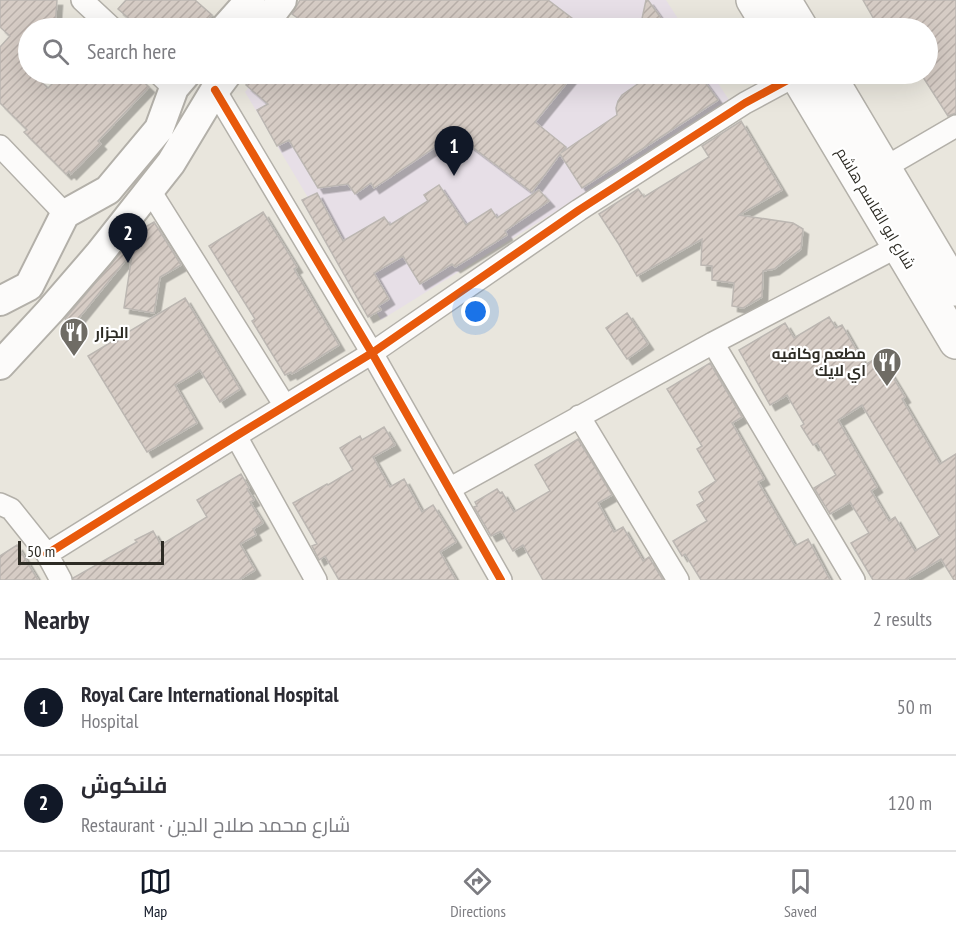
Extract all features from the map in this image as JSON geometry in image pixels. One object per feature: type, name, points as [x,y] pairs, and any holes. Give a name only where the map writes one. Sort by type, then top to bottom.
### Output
[{"type":"main road","points":[[234,18],[250,0]]},
{"type":"main road","points":[[268,18],[282,0]]},
{"type":"main road","points":[[753,0],[764,18]]},
{"type":"main road","points":[[784,0],[795,18]]},
{"type":"main road","points":[[0,301],[29,286],[65,214],[108,190],[159,129],[171,84]]},
{"type":"main road","points":[[0,364],[100,253],[171,163],[220,84]]},
{"type":"main road","name":"شارع ابو القاسم هاشم","points":[[812,84],[899,246],[956,342]]},
{"type":"main road","name":"شارع ابو القاسم هاشم","points":[[815,84],[884,168],[956,289]]},
{"type":"street","points":[[82,0],[101,18]]},
{"type":"street","points":[[222,84],[501,580]]},
{"type":"street","points":[[47,554],[372,354],[579,210],[745,103],[786,84]]},
{"type":"street","points":[[884,168],[956,126]]},
{"type":"street","points":[[0,146],[65,214]]},
{"type":"street","points":[[149,189],[285,406]]},
{"type":"street","points":[[449,489],[713,343],[899,246]]},
{"type":"street","points":[[713,343],[854,580]]},
{"type":"street","points":[[579,416],[678,580]]},
{"type":"street","points":[[236,436],[316,580]]},
{"type":"street","points":[[0,504],[11,509],[47,554],[61,580]]},
{"type":"shaded area","points":[[319,0],[666,0],[678,18],[304,18]]},
{"type":"shaded area","points":[[252,84],[719,84],[731,103],[381,320],[245,92]]},
{"type":"building","points":[[0,0],[57,0],[56,18],[18,18],[18,84],[44,84],[48,88],[52,84],[146,84],[149,87],[98,141],[101,144],[71,174],[69,171],[66,174],[24,132],[27,130],[0,103],[0,47],[10,36],[0,27]]},
{"type":"building","points":[[126,0],[195,0],[212,15],[209,18],[128,18],[118,9]]},
{"type":"building","points":[[300,0],[548,0],[572,18],[298,18],[292,14]]},
{"type":"building","points":[[646,0],[648,0],[661,18],[642,18]]},
{"type":"building","points":[[863,0],[956,0],[956,113],[948,116],[927,84],[938,84],[938,18],[873,18]]},
{"type":"building","points":[[566,84],[535,122],[566,147],[561,153],[617,115],[616,108],[622,95],[638,84],[706,84],[718,100],[582,188],[560,154],[532,192],[455,134],[374,188],[371,183],[355,194],[348,184],[318,188],[289,140],[277,146],[257,110],[268,104],[246,85]]},
{"type":"building","points":[[741,121],[782,190],[739,215],[793,223],[803,229],[801,249],[774,269],[763,271],[762,297],[743,308],[732,306],[734,283],[712,280],[712,266],[701,265],[702,239],[637,276],[599,214],[638,189],[644,197],[709,157],[702,146]]},
{"type":"building","points":[[439,185],[466,225],[491,209],[497,218],[539,190],[549,201],[505,231],[507,235],[455,267],[452,264],[420,284],[403,256],[374,273],[389,299],[378,306],[381,310],[368,317],[302,200],[317,193],[343,241],[384,217],[390,225],[428,201],[424,195]]},
{"type":"building","points":[[263,212],[297,267],[294,269],[339,345],[292,374],[291,372],[285,375],[252,321],[255,319],[209,246]]},
{"type":"building","points":[[154,222],[181,265],[160,277],[154,313],[124,308],[135,235]]},
{"type":"building","points":[[123,250],[130,255],[73,325],[65,319]]},
{"type":"building","points":[[185,298],[240,389],[220,402],[200,370],[175,385],[197,423],[147,452],[88,356]]},
{"type":"building","points":[[627,313],[648,344],[627,359],[606,328]]},
{"type":"building","points":[[829,317],[836,328],[842,325],[865,365],[880,356],[905,397],[902,399],[940,464],[956,454],[956,580],[941,559],[906,580],[873,580],[851,543],[869,533],[850,502],[830,514],[814,488],[836,475],[817,443],[813,445],[801,426],[804,424],[787,395],[770,405],[739,350],[785,323],[794,338]],"holes":[[[862,405],[940,536],[915,551],[895,517],[889,521],[871,491],[877,487],[838,420]]]},
{"type":"building","points":[[710,363],[742,417],[732,423],[764,479],[758,482],[795,546],[808,539],[830,580],[701,580],[685,554],[682,556],[673,541],[707,521],[697,505],[704,501],[699,492],[716,481],[697,449],[702,446],[667,389]]},
{"type":"building","points":[[384,427],[395,445],[373,457],[390,487],[404,479],[422,512],[433,505],[456,542],[440,552],[456,580],[339,580],[325,556],[319,560],[312,546],[317,544],[293,503],[353,470],[340,448],[360,436],[362,440]]},
{"type":"building","points":[[578,439],[612,495],[598,503],[614,532],[623,527],[643,561],[649,557],[663,580],[543,580],[523,545],[513,551],[501,531],[491,536],[474,507],[477,506],[475,502],[497,489],[500,493],[502,492],[514,512],[550,491],[535,465]]},
{"type":"building","points":[[241,474],[254,500],[250,502],[263,523],[253,529],[256,535],[240,544],[255,570],[239,580],[74,580],[73,578],[153,531],[161,545],[207,517],[197,500]]},
{"type":"building","points":[[17,545],[38,580],[0,580],[0,556]]},
{"type":"cycle path","points":[[47,554],[372,353],[579,210],[745,103],[780,84]]},
{"type":"cycle path","points":[[215,90],[372,353],[501,580]]},
{"type":"place","name":"Royal Care International Hospital","points":[[454,176]]},
{"type":"place","name":"فلنكوش","points":[[128,263]]},
{"type":"place","name":"الجزار","points":[[74,358]]},
{"type":"place","name":"مطعم وكافيه اي لايك","points":[[887,388]]}]
